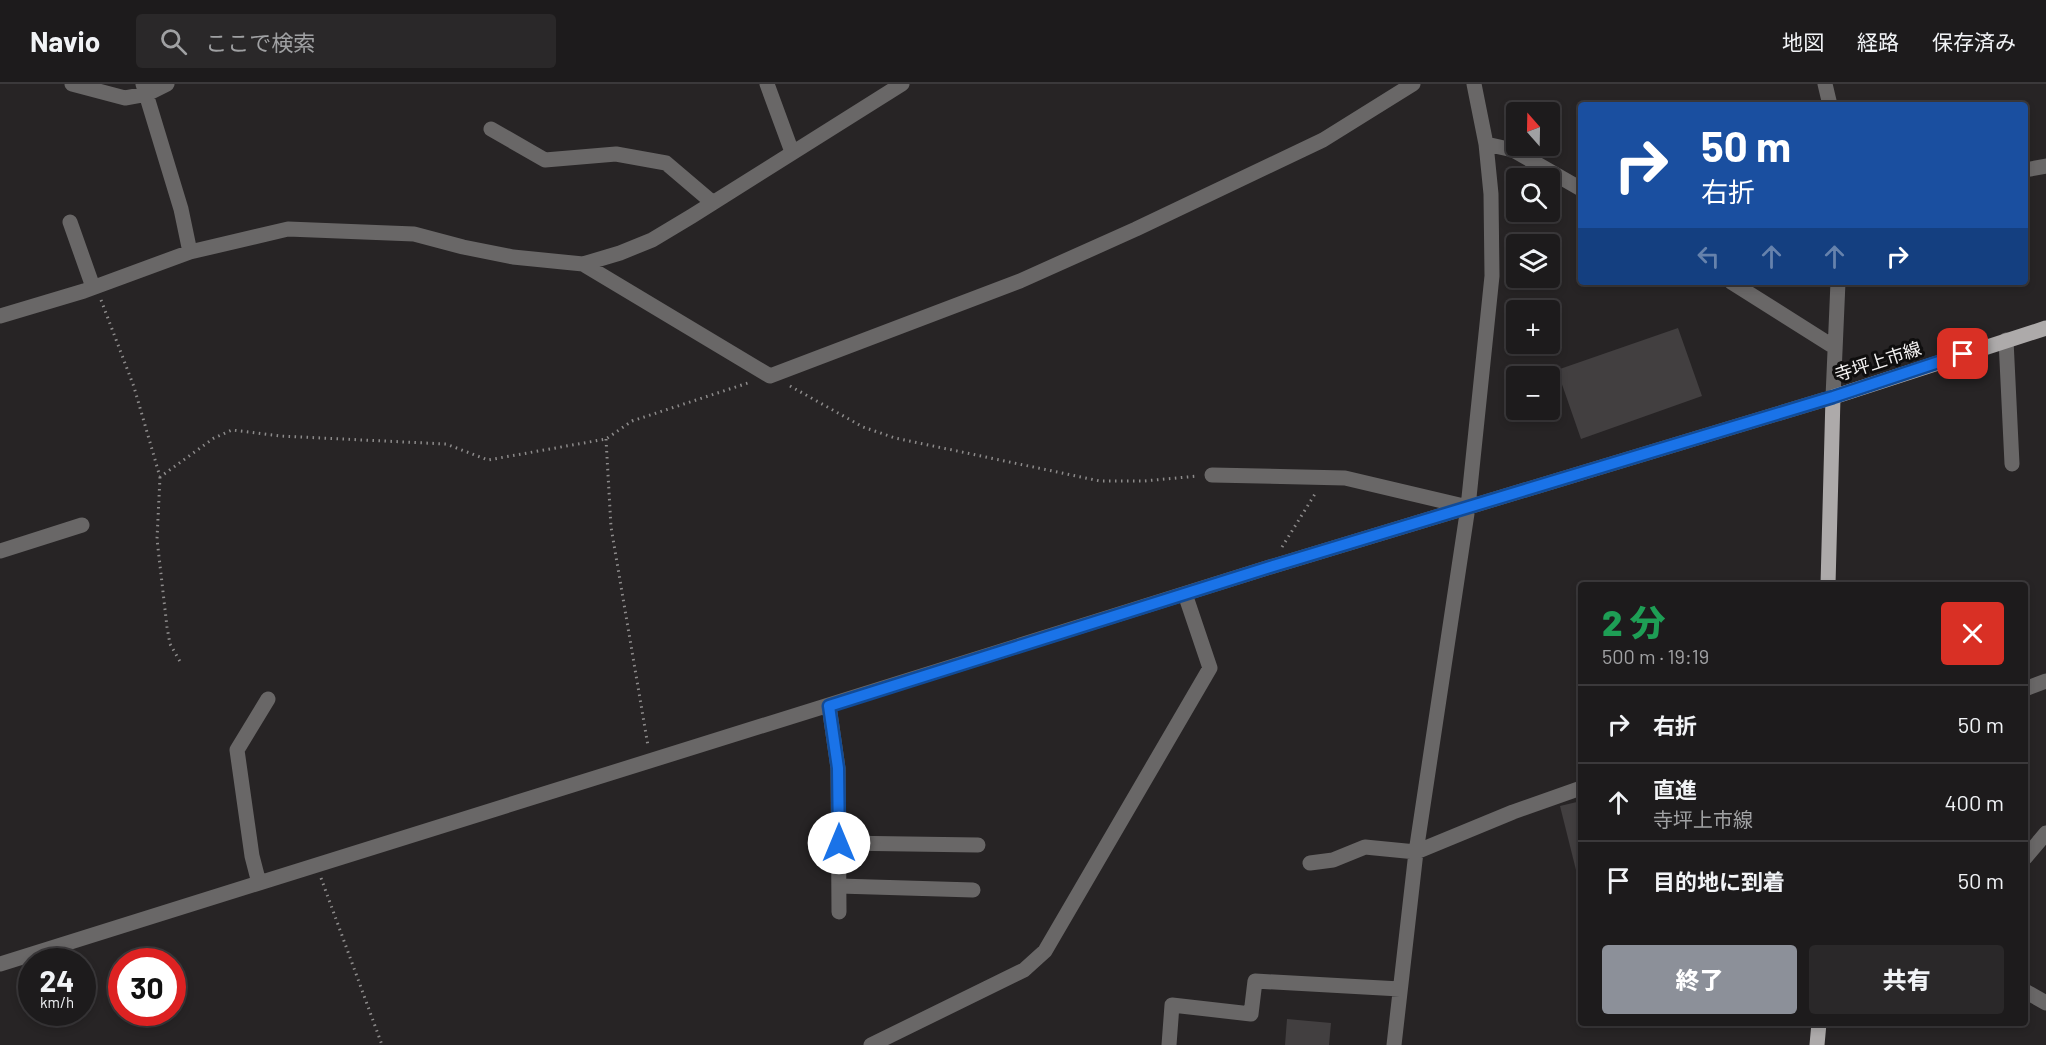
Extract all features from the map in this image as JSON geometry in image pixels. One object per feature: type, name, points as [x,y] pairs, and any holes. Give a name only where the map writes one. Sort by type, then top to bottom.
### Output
[{"type":"main road","name":"寺坪上市線","points":[[1828,582],[1833,397],[2046,328]]},
{"type":"main road","points":[[1817,1045],[1819,1026]]},
{"type":"street","points":[[72,84],[125,98],[145,89],[167,84]]},
{"type":"street","points":[[767,84],[792,152]]},
{"type":"street","points":[[0,316],[93,287],[190,252],[288,229],[414,234],[513,257],[584,264],[620,254],[651,240],[902,84]]},
{"type":"street","points":[[584,264],[770,376],[1020,281],[1136,230],[1323,140],[1413,84]]},
{"type":"street","points":[[1394,1045],[1416,852],[1468,507],[1492,276],[1491,194],[1486,144],[1474,84]]},
{"type":"street","points":[[1825,84],[1830,102]]},
{"type":"street","points":[[145,89],[181,209],[190,252]]},
{"type":"street","points":[[491,129],[544,160],[616,154],[666,163],[712,203]]},
{"type":"street","points":[[1486,144],[1513,150],[1578,187]]},
{"type":"street","points":[[2028,169],[2046,166]]},
{"type":"street","points":[[70,222],[93,287]]},
{"type":"street","points":[[1736,285],[1834,347]]},
{"type":"street","points":[[0,964],[1270,567],[1833,397],[1838,285]]},
{"type":"street","points":[[2006,340],[2012,464]]},
{"type":"street","points":[[1212,474],[1345,478],[1468,507]]},
{"type":"street","points":[[0,551],[82,525]]},
{"type":"street","points":[[871,1045],[1024,970],[1045,951],[1210,668],[1185,594]]},
{"type":"street","points":[[2028,688],[2046,681]]},
{"type":"street","points":[[259,883],[252,856],[237,750],[268,699]]},
{"type":"street","points":[[829,706],[838,768],[839,912]]},
{"type":"street","points":[[1310,863],[1333,860],[1365,847],[1416,852],[1513,812],[1578,789]]},
{"type":"street","points":[[2028,854],[2046,833]]},
{"type":"street","points":[[839,843],[978,845]]},
{"type":"street","points":[[839,886],[973,890]]},
{"type":"street","points":[[1169,1045],[1172,1005],[1251,1014],[1255,981],[1400,989]]},
{"type":"street","points":[[2028,993],[2046,1003]]},
{"type":"path","points":[[93,287],[101,299],[134,387],[159,477],[157,539],[167,627],[170,644],[182,664]]},
{"type":"path","points":[[159,477],[214,438],[232,430],[280,436],[446,444],[488,460],[606,439],[632,421],[770,376],[863,427],[895,438],[1100,481],[1144,481],[1212,474]]},
{"type":"path","points":[[606,439],[611,527],[650,762]]},
{"type":"path","points":[[1270,567],[1326,478]]},
{"type":"path","points":[[316,865],[382,1045]]},
{"type":"building","points":[[1678,328],[1702,396],[1581,439],[1560,379],[1560,369]]},
{"type":"building","points":[[1578,802],[1578,870],[1576,870],[1560,806]]},
{"type":"building","points":[[1287,1019],[1331,1023],[1329,1045],[1285,1045]]},
{"type":"route","points":[[839,843],[838,768],[829,706],[1270,567],[1833,397],[1963,354]]}]
